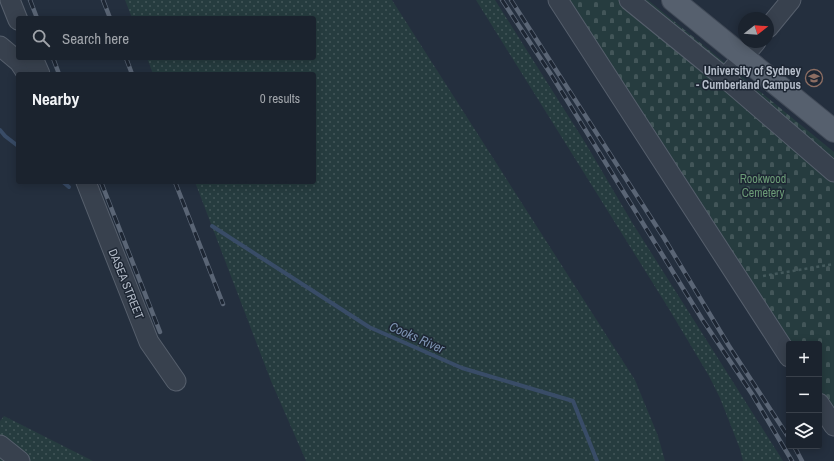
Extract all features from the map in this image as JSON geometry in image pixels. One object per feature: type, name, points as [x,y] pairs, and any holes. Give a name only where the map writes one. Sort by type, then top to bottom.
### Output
[{"type":"main road","points":[[674,0],[750,50],[834,131]]},
{"type":"lane","points":[[10,0],[16,16]]},
{"type":"lane","points":[[558,0],[786,352]]},
{"type":"lane","points":[[629,0],[725,78],[834,172]]},
{"type":"lane","points":[[774,21],[791,0]]},
{"type":"lane","points":[[0,46],[16,59]]},
{"type":"lane","points":[[725,78],[750,50]]},
{"type":"lane","points":[[17,60],[26,72]]},
{"type":"lane","points":[[34,60],[39,72]]},
{"type":"lane","name":"DASEA STREET","points":[[87,184],[149,342],[176,381]]},
{"type":"lane","points":[[822,408],[834,426]]},
{"type":"lane","points":[[0,445],[20,461]]},
{"type":"path","points":[[763,276],[834,264]]},
{"type":"green space","points":[[125,0],[392,0],[635,380],[658,436],[665,461],[306,461],[271,381],[196,184],[316,184],[316,72],[152,72],[148,60],[316,60],[316,16],[131,16]]},
{"type":"green space","points":[[476,0],[495,0],[586,144],[633,224],[783,461],[743,461],[740,449],[720,398],[709,376],[669,309]]},
{"type":"green space","name":"Rookwood Cemetery","points":[[564,0],[648,0],[834,152],[834,432],[822,413],[822,341],[787,341]]},
{"type":"green space","points":[[4,416],[93,461],[0,461],[0,421]]},
{"type":"waterway","name":"Cooks River","points":[[0,130],[16,144]]},
{"type":"waterway","name":"Cooks River","points":[[65,184],[69,187]]},
{"type":"waterway","name":"Cooks River","points":[[212,226],[369,327],[462,368],[573,401],[597,461]]},
{"type":"railway","points":[[30,0],[36,16]]},
{"type":"railway","points":[[103,0],[109,16]]},
{"type":"railway","points":[[502,0],[552,76],[702,319],[752,394],[792,461]]},
{"type":"railway","points":[[511,0],[664,238],[729,346],[786,433]]},
{"type":"railway","points":[[54,60],[58,72]]},
{"type":"railway","points":[[127,60],[131,72]]},
{"type":"railway","points":[[102,184],[160,332]]},
{"type":"railway","points":[[176,184],[223,304]]},
{"type":"railway","points":[[796,449],[802,461]]},
{"type":"place","name":"University of Sydney - Cumberland Campus","points":[[814,78]]}]
